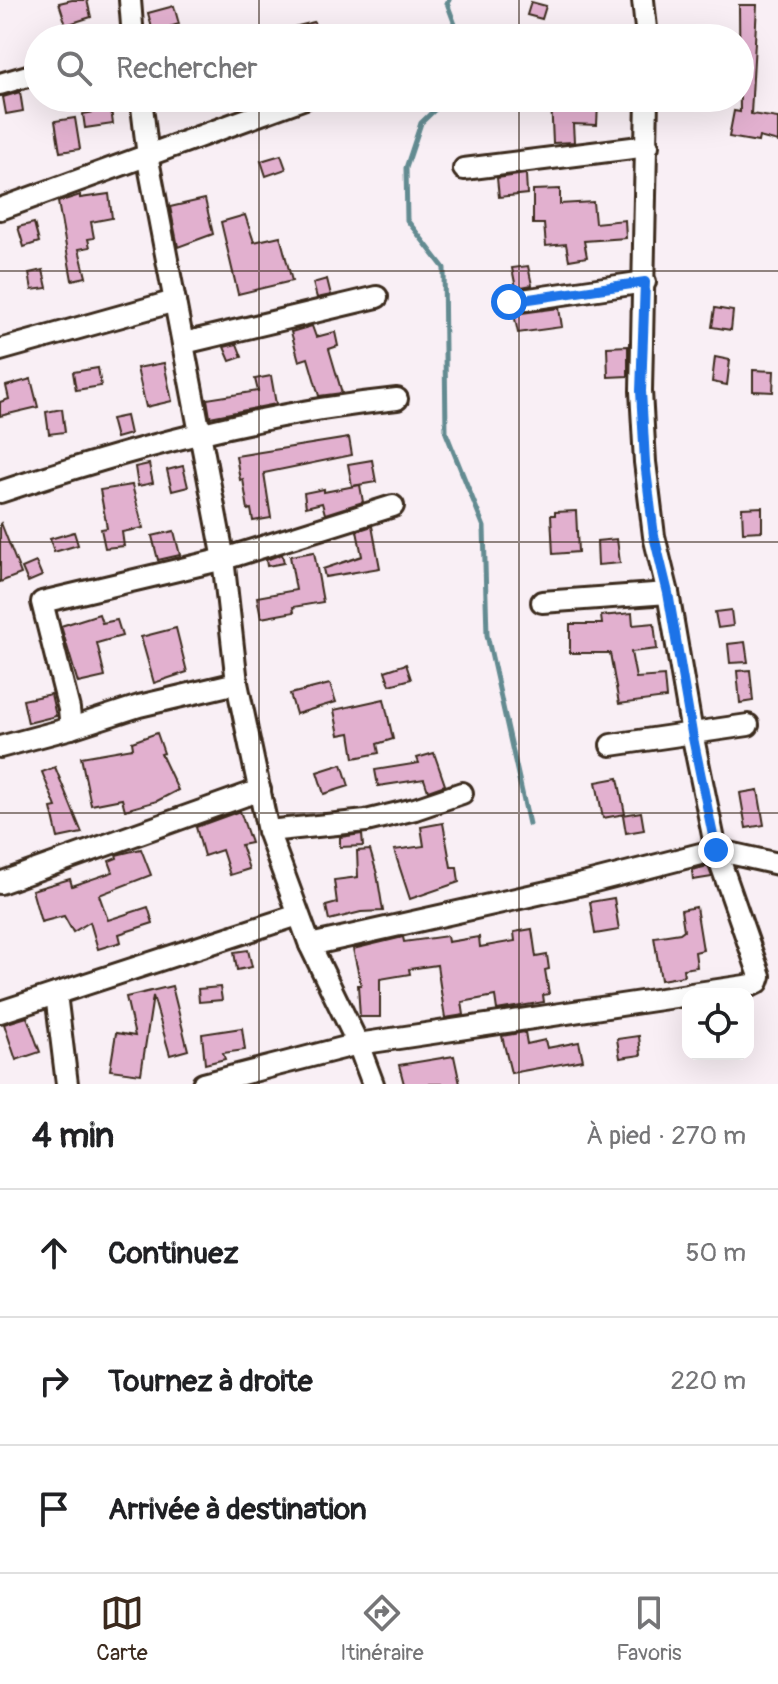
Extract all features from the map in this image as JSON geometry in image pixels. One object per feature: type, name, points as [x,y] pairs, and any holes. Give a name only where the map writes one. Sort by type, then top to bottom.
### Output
[{"type":"street","points":[[130,0],[132,24]]},
{"type":"street","points":[[643,0],[646,24]]},
{"type":"street","points":[[0,84],[24,77]]},
{"type":"street","points":[[143,112],[148,155],[224,559],[237,683],[268,831],[310,945],[358,1044],[373,1084]]},
{"type":"street","points":[[0,209],[266,112]]},
{"type":"street","points":[[647,112],[641,391],[645,462],[654,536],[668,593],[716,850],[760,976],[758,982],[752,985],[731,988]]},
{"type":"street","points":[[464,169],[648,146]]},
{"type":"street","points":[[509,302],[645,282]]},
{"type":"street","points":[[184,343],[377,297]]},
{"type":"street","points":[[0,350],[175,301]]},
{"type":"street","points":[[0,492],[200,431],[351,403],[397,399]]},
{"type":"street","points":[[71,728],[42,602],[224,559],[393,506]]},
{"type":"street","points":[[542,602],[668,593]]},
{"type":"street","points":[[0,747],[139,706],[237,683]]},
{"type":"street","points":[[611,745],[748,725]]},
{"type":"street","points":[[0,883],[260,790]]},
{"type":"street","points":[[268,831],[366,821],[462,793]]},
{"type":"street","points":[[310,945],[587,883],[716,850],[778,864]]},
{"type":"street","points":[[0,1012],[298,915]]},
{"type":"street","points":[[56,994],[67,1084]]},
{"type":"street","points":[[203,1084],[358,1044],[682,995]]},
{"type":"building","points":[[87,0],[91,17],[66,24],[59,3]]},
{"type":"building","points":[[531,2],[546,6],[542,19],[527,15]]},
{"type":"building","points":[[739,5],[757,5],[754,60],[754,24],[739,24]]},
{"type":"building","points":[[174,6],[179,24],[151,24],[148,13]]},
{"type":"building","points":[[20,92],[23,111],[6,114],[3,97]]},
{"type":"building","points":[[111,112],[113,124],[85,128],[83,114]]},
{"type":"building","points":[[552,112],[598,112],[597,125],[573,124],[574,142],[553,143]]},
{"type":"building","points":[[734,112],[778,118],[778,142],[759,137],[758,142],[729,137]]},
{"type":"building","points":[[75,118],[80,149],[60,152],[55,121]]},
{"type":"building","points":[[281,155],[286,169],[266,176],[261,161]]},
{"type":"building","points":[[526,174],[527,194],[499,197],[497,178]]},
{"type":"building","points":[[560,189],[560,204],[593,202],[595,223],[625,220],[626,238],[584,241],[587,257],[569,260],[566,244],[546,246],[544,224],[533,224],[533,190]]},
{"type":"building","points":[[109,194],[112,218],[91,222],[94,238],[88,239],[90,247],[79,249],[86,277],[72,280],[58,202],[80,195],[80,198]]},
{"type":"building","points":[[205,199],[213,234],[178,247],[170,207]]},
{"type":"building","points":[[245,215],[254,242],[280,236],[292,281],[238,294],[221,222]]},
{"type":"building","points":[[34,223],[39,242],[24,247],[18,227]]},
{"type":"building","points":[[528,266],[532,285],[516,288],[512,268]]},
{"type":"building","points":[[43,270],[47,288],[32,290],[29,273]]},
{"type":"building","points":[[327,279],[331,295],[317,298],[313,283]]},
{"type":"building","points":[[559,308],[562,327],[518,333],[514,314]]},
{"type":"building","points":[[715,308],[733,311],[731,330],[712,327]]},
{"type":"building","points":[[312,326],[316,337],[335,332],[338,346],[329,349],[342,393],[319,396],[308,358],[299,361],[291,332]]},
{"type":"building","points":[[237,344],[242,357],[230,361],[224,347]]},
{"type":"building","points":[[628,346],[628,376],[608,377],[607,347]]},
{"type":"building","points":[[715,357],[730,360],[727,385],[712,382]]},
{"type":"building","points":[[164,363],[172,401],[146,407],[137,368]]},
{"type":"building","points":[[98,368],[101,386],[76,390],[73,372]]},
{"type":"building","points":[[753,370],[774,371],[773,392],[753,391]]},
{"type":"building","points":[[271,376],[276,404],[210,417],[207,399],[258,391],[255,379]]},
{"type":"building","points":[[31,379],[38,407],[0,416],[0,402],[9,399],[6,386]]},
{"type":"building","points":[[62,409],[65,432],[49,434],[46,412]]},
{"type":"building","points":[[126,416],[130,434],[116,438],[111,419]]},
{"type":"building","points":[[349,438],[352,455],[264,473],[271,518],[253,521],[236,456]]},
{"type":"building","points":[[372,460],[376,482],[352,486],[348,464]]},
{"type":"building","points":[[149,464],[153,483],[138,486],[135,467]]},
{"type":"building","points":[[183,466],[188,487],[172,491],[167,470]]},
{"type":"building","points":[[132,485],[143,528],[122,532],[124,546],[105,548],[101,529],[107,528],[100,490]]},
{"type":"building","points":[[360,485],[363,502],[325,514],[322,503],[306,507],[304,493]]},
{"type":"building","points":[[762,507],[762,531],[743,532],[742,508]]},
{"type":"building","points":[[576,511],[578,552],[553,554],[551,515]]},
{"type":"building","points":[[0,524],[21,574],[0,582]]},
{"type":"building","points":[[372,526],[380,568],[325,577],[323,569],[362,556],[357,531]]},
{"type":"building","points":[[174,531],[180,555],[158,560],[152,536]]},
{"type":"building","points":[[74,532],[78,545],[54,552],[50,539]]},
{"type":"building","points":[[617,539],[620,563],[598,565],[597,541]]},
{"type":"building","points":[[314,552],[323,602],[293,607],[294,612],[261,618],[257,597],[296,590],[290,556]]},
{"type":"building","points":[[282,554],[284,563],[267,566],[266,560]]},
{"type":"building","points":[[36,562],[42,576],[28,582],[22,568]]},
{"type":"building","points":[[731,610],[733,626],[718,628],[715,612]]},
{"type":"building","points":[[632,613],[633,625],[654,623],[657,649],[631,652],[636,678],[664,676],[666,698],[619,704],[610,653],[570,653],[570,624],[602,624],[601,616]]},
{"type":"building","points":[[99,614],[102,623],[117,620],[122,636],[97,643],[105,677],[78,683],[61,626]]},
{"type":"building","points":[[176,628],[187,672],[154,683],[141,637]]},
{"type":"building","points":[[745,642],[748,662],[730,663],[728,644]]},
{"type":"building","points":[[406,664],[411,679],[390,685],[385,671]]},
{"type":"building","points":[[750,670],[753,701],[740,703],[737,671]]},
{"type":"building","points":[[330,684],[336,702],[296,714],[290,694]]},
{"type":"building","points":[[51,694],[56,716],[28,723],[23,700]]},
{"type":"building","points":[[384,699],[393,739],[377,744],[379,753],[354,758],[350,733],[339,735],[334,710]]},
{"type":"building","points":[[157,733],[164,753],[161,754],[178,790],[157,801],[125,810],[122,799],[91,805],[81,757],[133,748],[132,742]]},
{"type":"building","points":[[434,753],[445,785],[428,791],[424,779],[378,786],[375,770],[419,763],[417,758]]},
{"type":"building","points":[[342,764],[349,786],[324,794],[317,772]]},
{"type":"building","points":[[55,767],[82,833],[58,838],[51,808],[56,807],[42,772]]},
{"type":"building","points":[[618,778],[625,814],[603,818],[596,782]]},
{"type":"building","points":[[758,790],[764,825],[746,828],[740,793]]},
{"type":"building","points":[[240,811],[251,843],[241,845],[249,869],[230,875],[222,850],[204,856],[196,827]]},
{"type":"building","points":[[641,812],[644,830],[626,833],[623,815]]},
{"type":"building","points":[[443,823],[451,867],[457,867],[459,882],[410,899],[394,850],[424,846],[421,827]]},
{"type":"building","points":[[362,834],[363,846],[340,847],[340,837]]},
{"type":"building","points":[[141,849],[151,875],[99,895],[108,920],[148,907],[153,923],[119,934],[121,942],[98,949],[90,922],[73,932],[64,916],[41,922],[32,890],[70,879],[72,886],[113,872],[109,861],[117,858],[116,855]]},
{"type":"building","points":[[370,850],[383,911],[361,912],[329,920],[326,906],[337,903],[334,880],[358,877],[357,851]]},
{"type":"building","points":[[708,866],[712,877],[693,880],[692,870]]},
{"type":"building","points":[[614,898],[619,930],[595,934],[590,902]]},
{"type":"building","points":[[696,907],[703,950],[695,952],[697,967],[683,969],[684,976],[661,980],[654,937],[680,933],[684,930],[681,910]]},
{"type":"building","points":[[532,929],[536,957],[547,955],[549,969],[545,970],[549,994],[543,995],[544,1002],[497,1010],[495,996],[462,1002],[464,1015],[445,1018],[437,965],[409,969],[410,974],[380,979],[380,1017],[360,1017],[358,985],[361,985],[353,949],[403,937],[404,942],[447,936],[448,942],[479,937],[480,947],[515,941],[514,932]]},
{"type":"building","points":[[248,950],[252,967],[237,970],[234,952]]},
{"type":"building","points":[[172,986],[188,1050],[170,1055],[153,996],[141,1074],[110,1070],[116,1033],[135,1036],[126,997]]},
{"type":"building","points":[[220,987],[222,1000],[199,1002],[198,989]]},
{"type":"building","points":[[27,1017],[40,1052],[16,1060],[4,1024]]},
{"type":"building","points":[[242,1028],[245,1050],[223,1053],[225,1059],[205,1064],[202,1034]]},
{"type":"building","points":[[525,1032],[527,1044],[545,1040],[547,1048],[579,1042],[583,1060],[511,1073],[502,1036]]},
{"type":"building","points":[[639,1036],[641,1055],[620,1058],[617,1039]]},
{"type":"building","points":[[454,1056],[460,1084],[404,1084],[399,1065]]},
{"type":"waterway","points":[[449,0],[447,3],[455,24]]},
{"type":"waterway","points":[[432,112],[421,123],[406,168],[407,220],[444,268],[446,433],[484,527],[487,635],[529,824]]},
{"type":"route","points":[[509,302],[645,282],[641,391],[654,536],[668,593],[716,850]]}]
